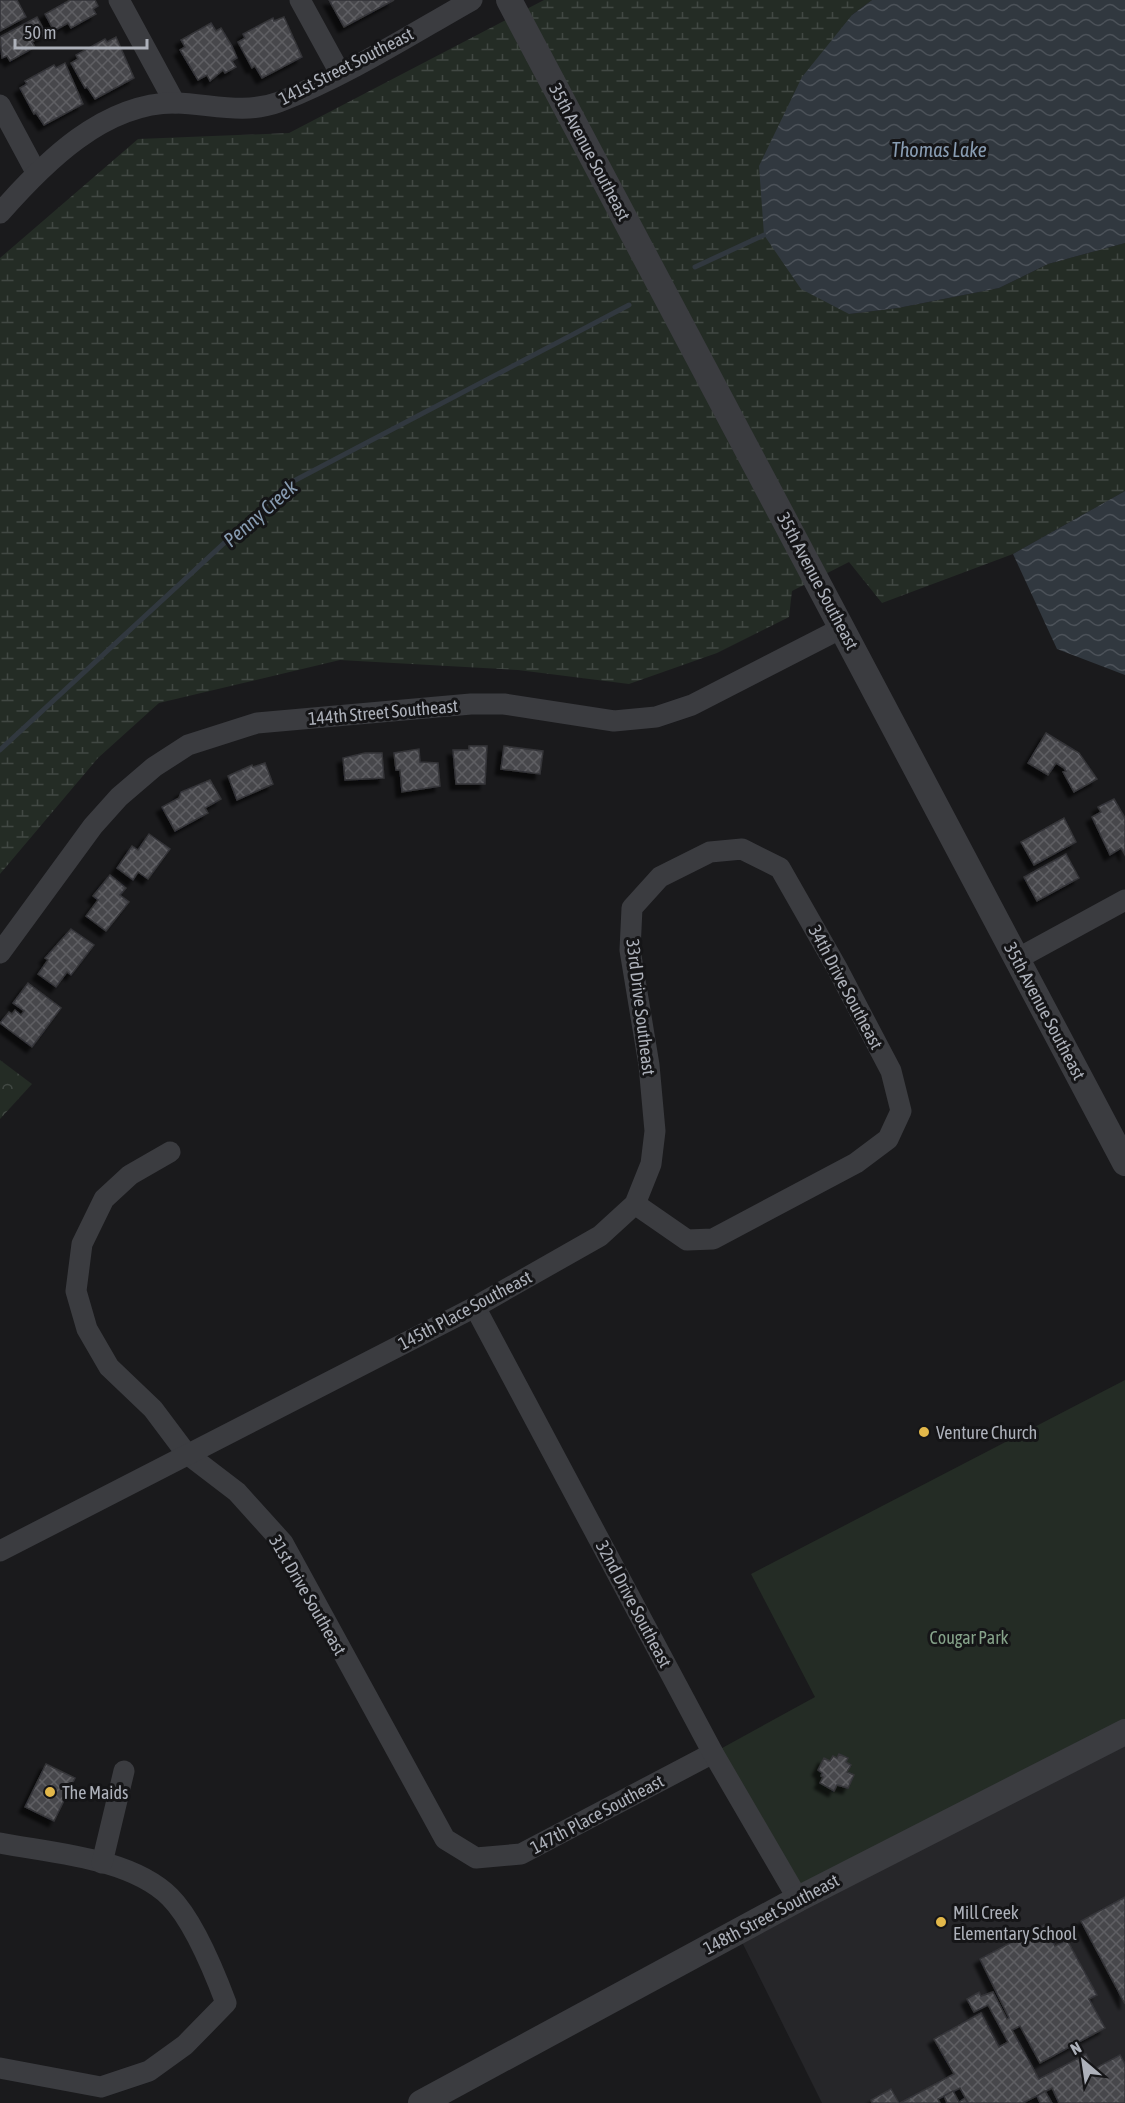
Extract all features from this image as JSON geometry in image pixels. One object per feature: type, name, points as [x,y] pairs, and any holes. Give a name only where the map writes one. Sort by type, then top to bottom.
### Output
[{"type":"street","points":[[119,0],[175,103]]},
{"type":"street","points":[[300,0],[340,73]]},
{"type":"street","name":"141st Street Southeast","points":[[0,213],[36,172],[75,140],[109,121],[141,108],[175,103],[234,110],[277,102],[340,73],[472,0]]},
{"type":"street","name":"35th Avenue Southeast","points":[[509,0],[1125,1163]]},
{"type":"street","points":[[0,105],[36,172]]},
{"type":"street","name":"144th Street Southeast","points":[[0,953],[93,826],[119,797],[154,767],[188,745],[257,723],[471,704],[504,704],[614,721],[656,717],[692,705],[842,628]]},
{"type":"street","name":"33rd Drive Southeast","points":[[635,1204],[651,1164],[655,1131],[649,1065],[630,950],[632,908],[660,877],[710,852],[742,849],[780,868]]},
{"type":"street","name":"34th Drive Southeast","points":[[635,1204],[687,1240],[713,1239],[856,1163],[888,1139],[901,1111],[891,1071],[837,968],[780,868]]},
{"type":"street","points":[[1017,959],[1125,900]]},
{"type":"street","name":"31st Drive Southeast","points":[[170,1152],[130,1174],[104,1199],[82,1244],[76,1291],[87,1329],[108,1367],[153,1409],[186,1453],[237,1492],[283,1543],[445,1839],[476,1858]]},
{"type":"street","name":"145th Place Southeast","points":[[0,1551],[186,1453],[475,1307],[600,1236],[635,1204]]},
{"type":"street","name":"32nd Drive Southeast","points":[[475,1307],[713,1753],[798,1899]]},
{"type":"street","name":"148th Street Southeast","points":[[421,2103],[798,1899],[1125,1732]]},
{"type":"street","name":"147th Place Southeast","points":[[476,1858],[521,1854],[713,1753]]},
{"type":"street","points":[[102,1863],[124,1771]]},
{"type":"street","points":[[0,1843],[102,1863],[143,1877],[171,1897],[196,1935],[226,2003],[185,2045],[149,2071],[101,2087],[0,2068]]},
{"type":"shaded area","name":"Mill Creek Elementary School","points":[[1125,1732],[1125,2103],[822,2103],[737,1932]]},
{"type":"green space","points":[[544,0],[872,0],[852,15],[849,314],[898,308],[999,288],[1048,264],[1125,243],[1125,491],[1013,554],[882,603],[849,562],[792,591],[789,617],[717,653],[629,684],[518,670],[340,660],[159,703],[98,758],[0,874],[0,258],[138,139],[289,133]]},
{"type":"green space","points":[[0,1060],[32,1084],[0,1119]]},
{"type":"green space","name":"Cougar Park","points":[[1125,1380],[1125,1732],[798,1899],[713,1753],[815,1697],[751,1574]]},
{"type":"water","name":"Thomas Lake","points":[[872,0],[1125,0],[1125,243],[1048,264],[999,288],[898,308],[849,314],[801,289],[764,235],[759,166],[802,77],[852,15]]},
{"type":"water","points":[[1125,491],[1125,675],[1057,649],[1013,554]]},
{"type":"building","points":[[0,0],[17,0],[26,17],[0,31]]},
{"type":"building","points":[[70,0],[95,0],[98,6],[93,9],[96,14],[71,28],[68,23],[54,31],[45,14]]},
{"type":"building","points":[[329,0],[394,0],[344,27]]},
{"type":"building","points":[[37,17],[46,34],[32,42],[35,47],[10,61],[7,56],[2,58],[0,37]]},
{"type":"building","points":[[284,17],[302,57],[262,78],[255,66],[252,68],[238,42],[245,38],[243,34],[273,18],[274,21]]},
{"type":"building","points":[[211,23],[216,31],[221,28],[232,46],[237,58],[232,61],[236,67],[225,73],[223,70],[210,81],[207,75],[198,80],[180,50],[185,47],[181,40]]},
{"type":"building","points":[[116,37],[134,78],[95,99],[87,87],[85,88],[71,63],[78,59],[76,55],[105,39],[107,42]]},
{"type":"building","points":[[65,63],[83,104],[44,125],[36,113],[34,114],[20,88],[27,84],[25,81],[54,65],[56,68]]},
{"type":"building","points":[[1046,733],[1079,753],[1097,779],[1074,792],[1063,772],[1066,771],[1064,768],[1056,763],[1048,775],[1028,763]]},
{"type":"building","points":[[469,746],[487,746],[485,784],[456,784],[453,750],[469,750]]},
{"type":"building","points":[[504,746],[543,751],[540,774],[501,769]]},
{"type":"building","points":[[419,749],[420,762],[438,763],[440,786],[402,792],[400,770],[396,770],[394,753]]},
{"type":"building","points":[[365,753],[382,753],[384,778],[345,780],[343,758]]},
{"type":"building","points":[[265,763],[273,784],[237,800],[228,776],[252,765],[253,767]]},
{"type":"building","points":[[210,780],[221,799],[205,808],[208,813],[175,831],[162,807],[179,798],[181,792]]},
{"type":"building","points":[[1114,799],[1125,818],[1125,855],[1121,848],[1110,855],[1092,817],[1101,812],[1098,807]]},
{"type":"building","points":[[1064,818],[1076,842],[1034,865],[1021,842]]},
{"type":"building","points":[[149,834],[170,849],[148,879],[138,872],[133,880],[117,868],[132,846],[138,850]]},
{"type":"building","points":[[1066,854],[1079,878],[1037,901],[1024,877]]},
{"type":"building","points":[[110,875],[126,888],[120,895],[129,902],[106,931],[86,916],[98,900],[93,896]]},
{"type":"building","points":[[71,929],[94,945],[71,975],[67,972],[56,987],[38,974],[48,960],[45,958]]},
{"type":"building","points":[[28,983],[61,1008],[32,1047],[0,1023],[9,1012],[12,1014],[15,1010],[21,1015],[24,1011],[13,1003]]},
{"type":"building","points":[[839,1754],[848,1758],[846,1762],[851,1765],[847,1772],[854,1775],[848,1788],[837,1785],[834,1791],[820,1783],[823,1777],[818,1770],[824,1758],[830,1761],[833,1756],[837,1758]]},
{"type":"building","name":"The Maids","points":[[46,1764],[75,1778],[54,1821],[25,1807]]},
{"type":"building","points":[[1125,1897],[1125,2004],[1081,1921]]},
{"type":"building","name":"Mill Creek Elementary School","points":[[1044,1925],[1055,1946],[1067,1940],[1097,1995],[1089,1999],[1105,2028],[1040,2063],[1020,2026],[1012,2030],[1039,2079],[1086,2054],[1094,2069],[1120,2055],[1125,2064],[1125,2103],[1059,2103],[1052,2088],[1023,2103],[968,2103],[960,2088],[938,2099],[940,2103],[900,2103],[954,2074],[934,2039],[981,2013],[999,2047],[1008,2042],[988,2005],[974,2012],[967,1999],[979,1992],[981,1996],[993,1992],[1007,2019],[1009,2018],[980,1959]]},
{"type":"building","points":[[891,2089],[899,2103],[872,2103],[871,2100]]},
{"type":"building","points":[[953,2091],[959,2102],[965,2098],[968,2103],[947,2103],[944,2096]]},
{"type":"building","points":[[1045,2091],[1052,2103],[1040,2103],[1037,2096]]},
{"type":"waterway","name":"Penny Creek","points":[[695,267],[764,235]]},
{"type":"waterway","name":"Penny Creek","points":[[0,750],[288,484],[629,305]]},
{"type":"place","name":"Venture Church","points":[[924,1432]]},
{"type":"place","name":"The Maids","points":[[50,1792]]},
{"type":"place","name":"Mill Creek Elementary School","points":[[941,1922]]}]
